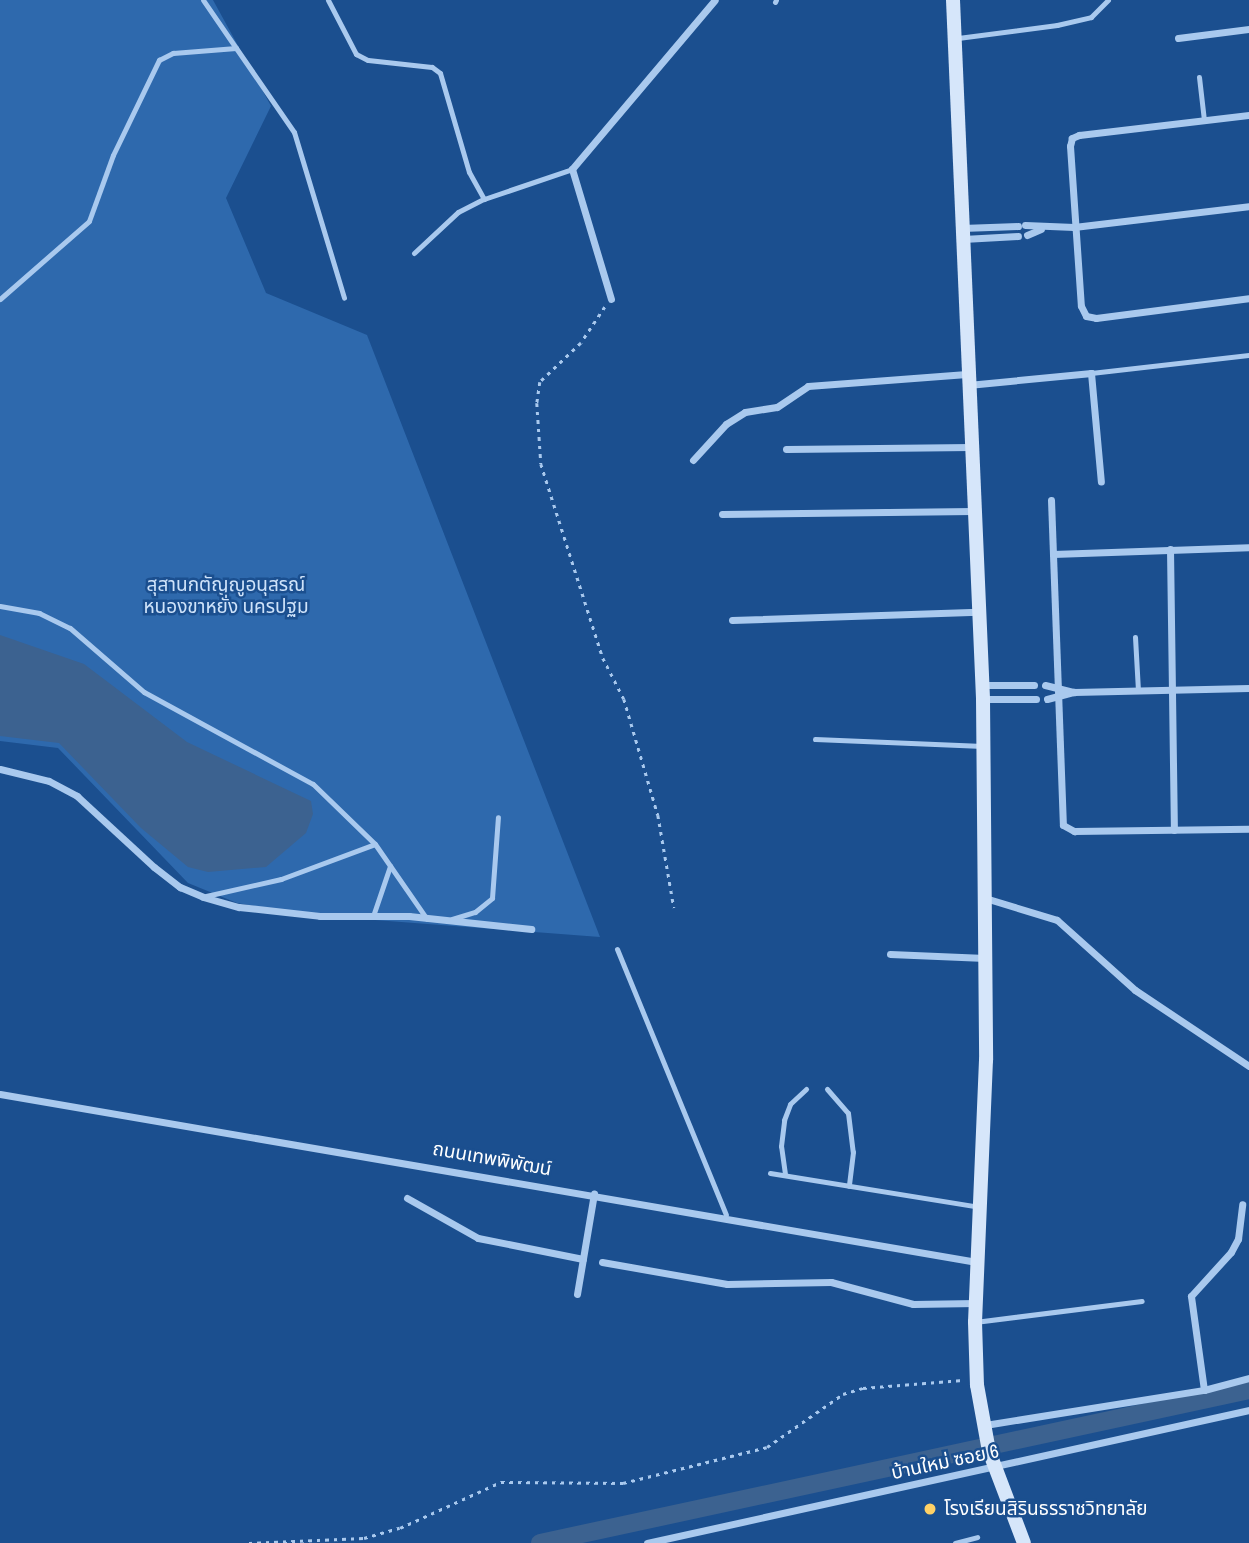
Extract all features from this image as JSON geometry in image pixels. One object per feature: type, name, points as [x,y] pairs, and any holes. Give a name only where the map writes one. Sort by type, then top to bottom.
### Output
[{"type":"main road","points":[[953,0],[973,511],[983,692],[985,958],[975,1322],[977,1379],[995,1467],[1024,1543]]},
{"type":"street","points":[[611,299],[572,169],[715,0]]},
{"type":"street","points":[[1178,38],[1249,29]]},
{"type":"street","points":[[1249,115],[1072,138],[1074,227],[1081,306],[1086,316],[1096,318],[1249,298]]},
{"type":"street","points":[[962,234],[1023,235],[1042,229],[1249,206]]},
{"type":"street","points":[[962,234],[1022,225],[1042,229]]},
{"type":"street","points":[[693,460],[726,424],[745,412],[777,407],[808,386],[1091,373],[1101,482]]},
{"type":"street","points":[[786,449],[971,447]]},
{"type":"street","points":[[1051,500],[1061,817],[1067,829],[1249,828]]},
{"type":"street","points":[[722,514],[973,511]]},
{"type":"street","points":[[1053,554],[1249,547]]},
{"type":"street","points":[[1170,549],[1174,830]]},
{"type":"street","points":[[732,620],[978,611]]},
{"type":"street","points":[[983,692],[1034,685]]},
{"type":"street","points":[[1045,685],[1057,685],[1074,692]]},
{"type":"street","points":[[1047,699],[1074,692],[1249,688]]},
{"type":"street","points":[[983,692],[1036,699]]},
{"type":"street","points":[[0,769],[49,781],[77,796],[163,874],[203,897],[239,907],[427,919],[531,929]]},
{"type":"street","points":[[984,898],[1058,920],[1135,990],[1249,1066]]},
{"type":"street","points":[[890,954],[985,958]]},
{"type":"street","name":"ถนนเทพพิพัฒน์","points":[[0,1094],[726,1215],[978,1262]]},
{"type":"street","points":[[577,1294],[594,1193]]},
{"type":"street","points":[[407,1198],[478,1238],[583,1259]]},
{"type":"street","points":[[1204,1390],[1191,1296],[1231,1252],[1238,1239],[1242,1204]]},
{"type":"street","points":[[602,1262],[727,1284],[831,1282],[913,1304],[976,1303]]},
{"type":"street","points":[[987,1438],[1249,1378]]},
{"type":"street","name":"บ้านใหม่ ซอย 6","points":[[647,1543],[1249,1410]]},
{"type":"lane","points":[[203,0],[294,132],[344,298]]},
{"type":"lane","points":[[328,0],[356,54],[368,60],[432,66],[440,73],[469,172],[484,199]]},
{"type":"lane","points":[[955,38],[1057,25],[1091,16],[1108,0]]},
{"type":"lane","points":[[0,299],[89,221],[113,155],[159,60],[173,53],[236,48]]},
{"type":"lane","points":[[1199,77],[1204,120]]},
{"type":"lane","points":[[414,253],[458,212],[484,199],[572,169]]},
{"type":"lane","points":[[1091,373],[1249,355]]},
{"type":"lane","points":[[0,606],[39,613],[69,628],[144,692],[313,784],[374,845],[427,919]]},
{"type":"lane","points":[[1135,638],[1138,690]]},
{"type":"lane","points":[[815,739],[983,746]]},
{"type":"lane","points":[[446,922],[475,912],[492,898],[498,817]]},
{"type":"lane","points":[[203,897],[281,880],[374,845]]},
{"type":"lane","points":[[373,916],[390,866]]},
{"type":"lane","points":[[617,949],[726,1215]]},
{"type":"lane","points":[[785,1174],[781,1146],[790,1104],[806,1089]]},
{"type":"lane","points":[[827,1089],[848,1113],[853,1152],[849,1186]]},
{"type":"lane","points":[[770,1173],[979,1207]]},
{"type":"lane","points":[[975,1322],[1142,1301]]},
{"type":"lane","points":[[955,1543],[977,1537]]},
{"type":"path","points":[[611,299],[581,344],[540,382],[537,403],[541,464],[603,658],[627,712],[658,815],[674,908]]},
{"type":"path","points":[[249,1543],[364,1538],[400,1528],[500,1482],[623,1483],[766,1447],[843,1394],[863,1388],[977,1379]]},
{"type":"green space","name":"สุสานกตัญญูอนุสรณ์ หนองขาหยั่ง นครปฐม","points":[[0,0],[213,0],[271,106],[226,198],[266,293],[367,335],[600,937],[309,915],[237,903],[188,883],[58,748],[0,741]]},
{"type":"shaded area","points":[[0,635],[84,664],[187,742],[311,801],[313,814],[306,833],[266,867],[208,872],[188,867],[141,828],[59,743],[0,736]]},
{"type":"waterway","points":[[540,1543],[1249,1390]]},
{"type":"place","name":"โรงเรียนสิรินธรราชวิทยาลัย","points":[[930,1509]]}]
